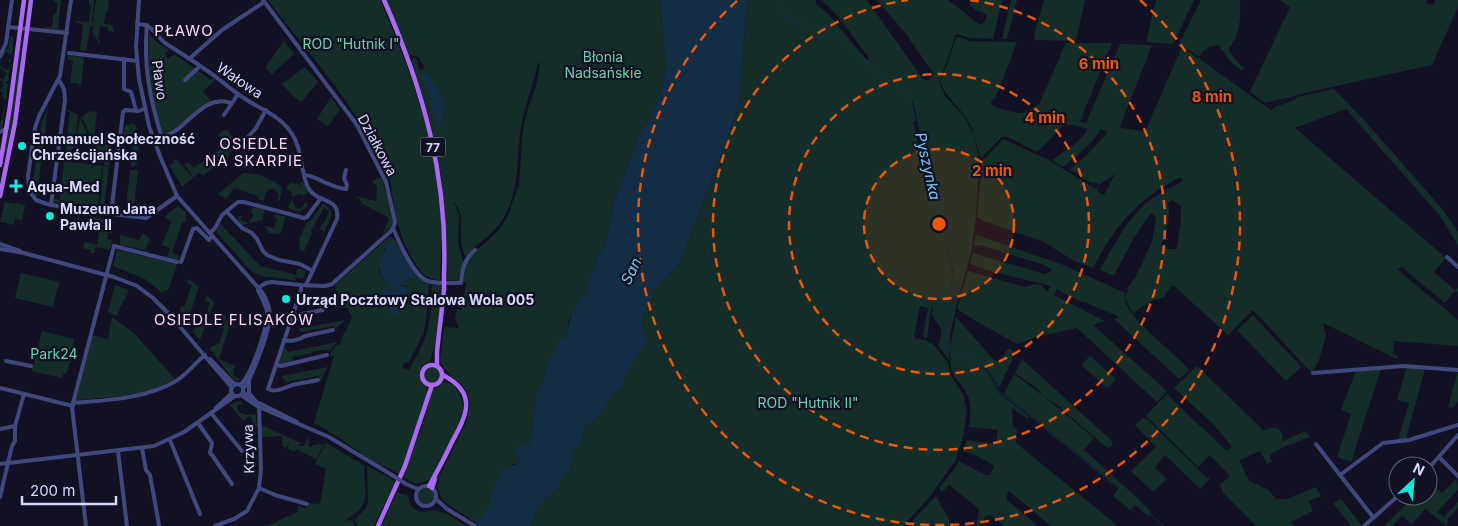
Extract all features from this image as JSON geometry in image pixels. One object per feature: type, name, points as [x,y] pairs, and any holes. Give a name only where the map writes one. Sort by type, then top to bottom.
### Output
[{"type":"main road","points":[[0,165],[7,128],[24,0]]},
{"type":"main road","points":[[0,196],[15,123],[31,0]]},
{"type":"main road","name":"77","points":[[378,526],[405,466],[416,436],[430,385],[423,379],[422,372],[426,367],[434,365],[444,290],[442,202],[431,136],[412,68],[384,0]]},
{"type":"main road","points":[[430,385],[437,384],[442,377],[441,370],[434,365]]},
{"type":"main road","points":[[431,487],[466,413],[465,398],[449,378],[442,377]]},
{"type":"street","points":[[0,56],[6,45],[12,0]]},
{"type":"street","points":[[71,0],[59,80],[39,116],[35,128],[28,181],[29,190],[33,197],[40,202],[51,205],[146,218],[178,196]]},
{"type":"street","points":[[139,0],[137,61],[144,110],[154,142],[178,196],[258,288],[265,297],[269,308],[268,329],[249,380],[249,393],[259,405]]},
{"type":"street","points":[[189,59],[222,30],[264,1]]},
{"type":"street","name":"Działkowa","points":[[264,1],[360,131],[386,182],[394,222],[393,228],[407,257],[417,271],[427,280],[460,283],[464,264],[475,250]]},
{"type":"street","points":[[137,24],[147,25]]},
{"type":"street","name":"Wałowa","points":[[147,25],[165,43],[238,94],[280,120],[293,135],[310,190],[335,205],[338,212],[337,219],[306,286]]},
{"type":"street","name":"Pławo","points":[[147,25],[145,53],[148,84],[162,138]]},
{"type":"street","points":[[8,27],[66,33]]},
{"type":"street","points":[[69,53],[137,61]]},
{"type":"street","points":[[124,59],[124,89],[131,92],[136,110]]},
{"type":"street","points":[[185,80],[200,66]]},
{"type":"street","points":[[51,205],[65,100],[64,89],[59,80]]},
{"type":"street","points":[[224,115],[238,94]]},
{"type":"street","points":[[154,142],[177,130],[210,103],[231,102]]},
{"type":"street","points":[[111,214],[123,112],[126,110],[144,110]]},
{"type":"street","points":[[241,144],[256,128],[266,110]]},
{"type":"street","points":[[0,132],[7,128]]},
{"type":"street","points":[[305,175],[312,176],[335,187],[346,189],[347,185],[344,178],[346,170]]},
{"type":"street","points":[[86,526],[73,404],[114,246],[179,262],[193,229],[198,229],[209,240],[220,216],[238,202],[304,218],[307,217],[321,198]]},
{"type":"street","points":[[227,212],[242,228],[252,233],[267,255],[279,260],[300,264],[313,271]]},
{"type":"street","points":[[258,288],[271,282],[325,286],[335,282],[393,228]]},
{"type":"street","points":[[1,246],[130,282],[147,292],[239,389],[259,405],[337,442],[417,490]]},
{"type":"street","points":[[1447,257],[1458,267]]},
{"type":"street","points":[[301,285],[301,290],[268,387],[272,391],[318,380]]},
{"type":"street","points":[[0,464],[154,446],[170,440],[198,423],[234,395],[248,374],[266,323],[266,308],[258,288]]},
{"type":"street","points":[[293,314],[297,315],[322,310]]},
{"type":"street","points":[[284,340],[288,341],[333,330]]},
{"type":"street","points":[[0,388],[73,404],[125,398],[159,389],[178,380],[205,354]]},
{"type":"street","points":[[276,365],[281,366],[327,355]]},
{"type":"street","points":[[6,361],[31,366]]},
{"type":"street","points":[[1313,373],[1404,366],[1458,370]]},
{"type":"street","points":[[234,395],[249,380]]},
{"type":"street","points":[[0,497],[14,441],[14,426],[24,394]]},
{"type":"street","name":"Krzywa","points":[[215,526],[234,520],[247,511],[259,488],[261,469],[259,405]]},
{"type":"street","points":[[211,413],[242,451]]},
{"type":"street","points":[[198,423],[212,443],[210,453],[232,484]]},
{"type":"street","points":[[1340,475],[1383,443],[1409,440],[1458,425]]},
{"type":"street","points":[[0,429],[14,426]]},
{"type":"street","points":[[1458,435],[1439,457],[1458,476]]},
{"type":"street","points":[[170,440],[200,514]]},
{"type":"street","points":[[1316,444],[1373,517]]},
{"type":"street","points":[[142,448],[146,470],[150,475],[159,525]]},
{"type":"street","points":[[118,451],[127,526]]},
{"type":"street","points":[[423,486],[431,487],[436,493],[435,501],[427,506],[420,505],[416,499],[417,490],[423,486]]},
{"type":"street","points":[[259,488],[306,504]]},
{"type":"street","points":[[435,501],[475,526]]},
{"type":"street","points":[[1364,526],[1388,504]]},
{"type":"green space","points":[[54,0],[61,0],[58,29],[64,30],[46,29],[44,27],[51,28],[53,25],[53,14],[56,14],[58,4]]},
{"type":"green space","points":[[89,0],[94,0],[93,23],[96,0],[109,0],[104,24],[113,25],[114,32],[108,31],[108,27],[100,26],[98,40],[100,45],[92,31],[93,26],[91,25],[86,51],[80,50],[83,24],[76,23],[77,21],[89,22],[91,5],[89,5]]},
{"type":"green space","name":"ROD \"Hutnik I\"","points":[[268,0],[380,0],[410,74],[432,151],[441,213],[440,280],[427,277],[406,247],[397,221],[389,178],[364,128],[334,84]]},
{"type":"green space","name":"Błonia Nadsańskie","points":[[386,0],[660,0],[666,71],[659,99],[641,130],[613,205],[606,244],[596,258],[595,267],[587,283],[587,293],[569,320],[565,338],[546,366],[545,378],[535,395],[534,418],[529,445],[512,453],[520,461],[517,464],[512,464],[490,495],[489,506],[477,523],[442,499],[438,488],[439,477],[465,425],[470,406],[468,395],[462,385],[452,377],[440,360],[444,327],[459,328],[455,318],[457,309],[462,310],[466,282],[462,282],[467,262],[496,232],[511,209],[519,185],[524,124],[536,86],[540,63],[538,63],[522,122],[516,183],[509,207],[499,225],[466,257],[461,243],[460,214],[458,207],[453,201],[459,215],[458,243],[463,261],[458,281],[447,280],[440,170],[431,125],[412,59],[415,58],[418,61],[420,71],[425,68],[418,57],[409,55]]},
{"type":"green space","name":"ROD \"Hutnik II\"","points":[[747,0],[816,0],[816,4],[828,14],[866,59],[869,60],[841,20],[821,0],[867,0],[923,79],[928,80],[934,74],[906,34],[877,0],[948,0],[980,25],[984,23],[987,16],[970,5],[972,0],[1002,0],[993,39],[970,38],[956,34],[939,83],[945,96],[964,116],[975,137],[979,161],[976,215],[971,253],[950,334],[950,353],[947,353],[949,354],[949,360],[938,346],[941,332],[932,315],[933,308],[931,308],[927,338],[925,338],[923,336],[928,308],[920,306],[914,336],[933,344],[948,363],[951,376],[963,394],[967,411],[963,437],[955,461],[928,499],[903,526],[531,526],[540,505],[549,495],[558,490],[563,476],[570,470],[574,452],[581,443],[585,425],[592,423],[613,395],[622,387],[625,377],[647,338],[643,329],[642,319],[658,285],[680,263],[739,106]],"holes":[[[913,100],[932,182],[932,183],[927,180],[925,175],[913,121],[916,121]],[[937,205],[953,271],[944,353],[952,272]]]},
{"type":"green space","points":[[1011,0],[1017,0],[1007,39],[1002,39]]},
{"type":"green space","points":[[1044,0],[1085,0],[1076,41],[1034,40]]},
{"type":"green space","points":[[1156,0],[1194,0],[1173,44],[1146,42]]},
{"type":"green space","points":[[1201,0],[1240,0],[1238,32],[1229,48],[1235,59],[1244,68],[1242,71],[1231,62],[1219,46],[1208,48],[1199,57],[1191,51],[1178,46]]},
{"type":"green space","points":[[1280,0],[1426,0],[1426,3],[1433,5],[1435,0],[1458,0],[1458,7],[1432,65],[1265,103],[1250,92],[1290,7]]},
{"type":"green space","points":[[149,33],[157,42],[169,50],[165,54],[168,59],[174,54],[211,80],[214,77],[216,79],[203,91],[211,101],[177,127],[164,134],[155,112],[150,85]]},
{"type":"green space","points":[[8,36],[14,38],[12,55],[6,52],[1,61],[0,59],[5,50],[8,49],[10,39]]},
{"type":"green space","points":[[957,36],[970,41],[1017,42],[995,99],[992,100],[991,104],[995,107],[1017,113],[1023,113],[1039,104],[1066,43],[1112,43],[1080,121],[1086,123],[1120,44],[1152,45],[1120,126],[1121,128],[1145,132],[1181,49],[1191,53],[1271,110],[1297,97],[1332,89],[1335,90],[1444,211],[1458,232],[1458,245],[1440,216],[1346,109],[1295,128],[1446,258],[1434,272],[1455,290],[1458,288],[1458,292],[1455,291],[1445,303],[1402,267],[1397,269],[1458,320],[1458,346],[1394,341],[1393,354],[1398,356],[1397,359],[1323,323],[1326,336],[1319,360],[1312,372],[1253,310],[1228,335],[1173,285],[1164,297],[1152,301],[1134,314],[1125,297],[1128,287],[1136,276],[1152,242],[1156,217],[1150,214],[1132,241],[1114,276],[1100,270],[1132,218],[1146,203],[1183,181],[1181,177],[1152,194],[1129,215],[1110,239],[1093,268],[1074,261],[1044,242],[977,217],[982,161],[1003,139],[1049,160],[1094,188],[1098,188],[1097,191],[1104,195],[1115,174],[1099,185],[1069,170],[1087,155],[1108,132],[1101,129],[1091,143],[1063,167],[1052,160],[1077,143],[1088,129],[1074,125],[1064,125],[1037,152],[1008,137],[1002,137],[980,159],[973,130],[940,83]],"holes":[[[1172,200],[1181,206],[1181,221],[1176,249],[1161,246],[1168,219],[1168,203]]]},
{"type":"green space","points":[[21,39],[18,86],[8,151],[5,151]]},
{"type":"green space","points":[[284,41],[294,54],[272,74],[265,68]]},
{"type":"green space","points":[[12,56],[8,81],[6,81],[6,84],[8,84],[6,101],[0,90],[4,86],[4,82],[0,78],[3,80],[7,73],[0,66],[8,70],[10,63],[8,62]]},
{"type":"green space","points":[[68,56],[84,57],[81,86],[78,83],[70,83],[73,60],[68,60]]},
{"type":"green space","points":[[305,67],[318,82],[301,102],[282,84]]},
{"type":"green space","points":[[331,97],[340,110],[328,126],[317,119]]},
{"type":"green space","points":[[6,103],[2,130],[0,130],[0,124]]},
{"type":"green space","points":[[48,107],[37,196],[33,192],[32,185],[42,121]]},
{"type":"green space","points":[[66,109],[78,115],[75,144],[70,153],[74,159],[81,157],[76,161],[65,159],[70,112],[66,111]]},
{"type":"green space","points":[[90,111],[97,112],[94,139],[100,140],[101,137],[112,138],[109,166],[103,162],[82,118],[80,118]]},
{"type":"green space","points":[[80,118],[91,142],[87,143],[87,147],[76,141]]},
{"type":"green space","points":[[131,123],[136,127],[135,137],[139,144],[137,164],[132,167],[133,144],[124,142],[123,139],[124,126],[126,124],[131,125]]},
{"type":"green space","points":[[227,130],[232,137],[233,144],[227,159],[226,157],[203,176],[200,173],[194,178],[184,164],[189,163],[194,168],[221,149],[217,144],[222,140],[218,135]]},
{"type":"green space","points":[[88,151],[96,151],[102,163],[83,161],[86,158],[84,155]]},
{"type":"green space","points":[[173,159],[178,161],[193,178],[182,187],[169,165],[174,163]]},
{"type":"green space","points":[[64,161],[102,166],[98,206],[94,206],[93,209],[71,206],[70,202],[67,202],[66,205],[54,202],[54,199],[60,200]]},
{"type":"green space","points":[[103,166],[109,167],[104,206],[110,207],[109,211],[100,210]]},
{"type":"green space","points":[[130,170],[138,170],[134,209],[137,210],[136,215],[127,214],[126,210],[119,209],[126,208]]},
{"type":"green space","points":[[243,173],[264,177],[282,187],[280,200],[277,201],[279,194],[274,189],[268,190],[264,201],[257,199],[258,196],[234,188],[226,199],[218,194]]},
{"type":"green space","points":[[382,177],[393,223],[383,234],[389,219],[388,217],[361,203],[360,199],[355,196],[376,201],[377,187],[372,181]]},
{"type":"green space","points":[[303,181],[308,192],[304,196],[299,194],[294,196],[292,201],[297,209],[303,207],[306,202],[308,206],[300,212],[288,207],[293,197],[291,195],[292,192],[286,187],[293,182],[294,184],[297,183],[302,189],[300,184]]},
{"type":"green space","points":[[5,202],[25,205],[22,220],[15,219],[14,225],[0,222]]},
{"type":"green space","points":[[323,204],[330,210],[330,220],[324,232],[320,229],[329,211],[324,208],[311,231],[312,233],[304,251],[300,251],[299,240],[307,222],[310,221]]},
{"type":"green space","points":[[178,206],[186,213],[186,221],[182,223],[172,253],[180,256],[178,260],[167,257],[170,248],[162,245],[171,222],[165,217]]},
{"type":"green space","points":[[253,207],[265,210],[262,220],[242,225],[237,216],[242,216],[241,220],[249,223],[254,214],[251,213]]},
{"type":"green space","points":[[275,214],[286,217],[279,234],[269,233],[265,226],[273,228],[278,219],[274,217]]},
{"type":"green space","points":[[90,217],[113,220],[112,233],[108,233],[107,239],[112,240],[110,250],[96,247],[96,245],[94,253],[91,253],[91,250],[83,248],[85,242],[97,245],[99,232],[93,230],[94,222],[89,220]]},
{"type":"green space","points":[[220,223],[260,266],[294,274],[295,276],[298,268],[306,271],[303,279],[295,277],[296,281],[265,277],[252,272],[217,233]]},
{"type":"green space","points":[[143,233],[150,239],[145,250],[120,245],[120,235],[139,240]]},
{"type":"green space","points":[[976,235],[1061,264],[1125,293],[1125,301],[1139,322],[1189,370],[1179,379],[1114,319],[1118,316],[1071,297],[1057,289],[1054,295],[1105,321],[1093,325],[1167,391],[1157,402],[1077,328],[1036,337],[1017,344],[974,320],[957,309],[968,271],[1025,287],[1035,284],[1041,285],[1047,291],[1051,286],[993,272],[970,264],[973,253],[1045,274],[1051,271],[1051,269],[1044,265],[980,245],[974,245]]},
{"type":"green space","points":[[388,238],[394,239],[399,248],[408,265],[418,277],[429,284],[424,332],[409,362],[404,363],[402,368],[409,370],[426,335],[431,310],[432,285],[441,285],[438,324],[433,353],[430,362],[423,365],[419,371],[427,386],[426,400],[401,475],[375,461],[391,473],[334,434],[314,423],[334,356],[330,357],[330,354],[337,344],[341,344],[342,337],[352,317],[347,308],[340,307],[335,285]],"holes":[[[388,246],[399,248],[404,261],[409,267],[411,279],[398,285],[408,286],[408,289],[397,314],[389,309],[386,301],[388,289],[390,291],[395,287],[384,281],[378,269],[384,250]]]},
{"type":"green space","points":[[117,250],[176,264],[168,290],[161,292],[145,279],[113,266]]},
{"type":"green space","points":[[21,273],[59,282],[53,307],[15,298]]},
{"type":"green space","points":[[188,279],[199,287],[187,322],[180,316],[181,306],[184,307],[192,285],[187,283]]},
{"type":"green space","points":[[115,285],[129,290],[116,316],[108,312]]},
{"type":"green space","points":[[207,295],[214,303],[200,340],[192,331],[198,325],[202,326],[210,303],[205,300]]},
{"type":"green space","points":[[221,312],[226,317],[223,325],[227,318],[235,327],[227,326],[229,327],[219,359],[235,365],[234,376],[241,379],[237,381],[233,379],[210,349],[216,343],[219,344],[224,329],[216,325]]},
{"type":"green space","points":[[1253,315],[1301,367],[1286,381],[1237,330]]},
{"type":"green space","points":[[112,317],[134,333],[175,379],[147,392],[77,400],[93,335],[108,339]]},
{"type":"green space","points":[[956,317],[994,360],[998,362],[1009,348],[1015,353],[999,388],[987,369],[979,366],[986,371],[999,393],[1029,417],[1028,419],[1012,408],[1013,426],[1017,429],[1016,443],[1118,526],[1051,526],[1009,491],[1006,499],[1038,526],[1005,526],[991,515],[986,516],[979,526],[976,526],[979,509],[949,485],[942,492],[940,490],[940,487],[959,461],[985,475],[989,475],[994,467],[992,464],[963,452],[967,440],[995,444],[998,430],[969,427],[970,411],[968,396],[952,371],[950,359]]},
{"type":"green space","points":[[345,320],[335,329],[334,326],[302,332],[297,329]]},
{"type":"green space","name":"Park24","points":[[42,331],[74,339],[70,363],[66,374],[63,373],[62,378],[32,371]]},
{"type":"green space","points":[[337,342],[329,352],[328,350],[313,351],[312,353],[292,357],[294,363],[281,366],[279,364],[285,346],[288,352]]},
{"type":"green space","points":[[1090,356],[1116,379],[1107,388],[1081,365]]},
{"type":"green space","points":[[1022,359],[1111,440],[1113,444],[1110,448],[1106,447],[1056,404],[1043,396],[1038,389],[1015,373]]},
{"type":"green space","points":[[1197,366],[1264,431],[1277,428],[1281,432],[1283,441],[1305,431],[1310,437],[1271,454],[1272,462],[1267,464],[1260,451],[1239,460],[1249,481],[1265,489],[1267,488],[1276,499],[1287,499],[1316,487],[1321,496],[1309,501],[1313,511],[1291,522],[1294,526],[1256,526],[1223,493],[1220,485],[1230,476],[1210,455],[1198,467],[1146,416],[1167,394],[1227,451],[1232,446],[1213,424],[1174,388]]},
{"type":"green space","points":[[328,367],[320,382],[318,376],[286,382],[281,376]]},
{"type":"green space","points":[[432,367],[440,375],[432,383],[424,375]]},
{"type":"green space","points":[[1407,367],[1425,369],[1406,438],[1398,440],[1409,403],[1397,400]]},
{"type":"green space","points":[[1381,369],[1351,462],[1337,457],[1351,414],[1341,410],[1356,371]]},
{"type":"green space","points":[[1458,371],[1458,402],[1453,408],[1448,407]]},
{"type":"green space","points":[[1014,374],[1094,438],[1084,450],[1151,512],[1149,517],[1135,505],[1130,510],[1113,496],[1119,488],[1004,394]]},
{"type":"green space","points":[[443,382],[455,387],[459,393],[463,405],[462,414],[455,433],[431,480],[416,484],[403,477],[422,427],[432,390]]},
{"type":"green space","points":[[237,401],[243,403],[237,406],[239,412],[247,415],[256,415],[257,426],[255,427],[250,416],[243,421],[230,405]]},
{"type":"green space","points":[[1143,418],[1147,419],[1207,478],[1210,478],[1200,489],[1165,455],[1155,468],[1167,479],[1153,492],[1131,471],[1156,447],[1135,425]]},
{"type":"green space","points":[[261,425],[303,444],[298,444],[298,446],[304,446],[308,437],[308,446],[324,445],[316,459],[296,449],[295,452],[287,449],[290,441],[286,448],[282,446],[282,436],[262,437]]},
{"type":"green space","points":[[326,443],[365,466],[364,502],[356,513],[347,519],[348,521],[352,520],[355,526],[267,526],[297,512],[299,505],[304,508],[309,506],[309,503],[320,504],[326,469],[315,464]]},
{"type":"green space","points":[[367,466],[395,482],[374,526],[357,526],[355,520],[368,503]]},
{"type":"green space","points":[[1457,478],[1458,490],[1437,512],[1444,517],[1458,502],[1458,508],[1448,518],[1447,526],[1425,509],[1412,524],[1402,516],[1392,526],[1384,526],[1404,506],[1438,506],[1438,489],[1442,493]]},
{"type":"green space","points":[[426,488],[434,496],[426,504],[418,496]]},
{"type":"green space","points":[[397,492],[408,496],[410,504],[416,510],[424,512],[435,510],[447,514],[467,526],[389,526],[394,515],[388,526],[381,526]]},
{"type":"green space","points":[[937,497],[948,517],[949,526],[908,526]]},
{"type":"green space","points":[[1341,499],[1362,526],[1351,526],[1333,503]]},
{"type":"water","name":"San","points":[[660,0],[747,0],[739,106],[680,263],[658,285],[642,319],[643,329],[648,338],[625,377],[622,387],[613,395],[592,423],[585,425],[581,443],[574,452],[570,470],[563,476],[558,490],[549,495],[540,505],[531,526],[474,526],[489,506],[490,495],[505,467],[517,464],[520,461],[512,452],[520,446],[529,445],[534,418],[535,395],[545,378],[546,366],[560,340],[565,338],[576,307],[587,293],[587,283],[595,267],[596,258],[606,244],[613,205],[641,130],[659,99],[666,71]]},
{"type":"water","points":[[423,71],[429,75],[444,103],[441,128],[439,130],[422,74]]},
{"type":"water","points":[[393,242],[399,248],[414,275],[414,278],[399,285],[408,287],[408,289],[396,318],[394,318],[383,296],[383,289],[386,287],[390,291],[395,287],[385,282],[379,267],[379,260],[383,252]]},
{"type":"waterway","name":"Pyszynka","points":[[777,0],[787,20],[808,25]]},
{"type":"waterway","name":"Pyszynka","points":[[812,26],[829,30],[913,100],[952,272],[944,353],[948,353]]},
{"type":"waterway","name":"Pyszynka","points":[[952,354],[968,357],[986,370],[1000,392],[1164,526]]},
{"type":"place","name":"Emmanuel Społeczność Chrześcijańska","points":[[22,146]]},
{"type":"place","name":"Aqua-Med","points":[[16,186]]},
{"type":"place","name":"Muzeum Jana Pawła II","points":[[50,216]]},
{"type":"place","name":"Urząd Pocztowy Stalowa Wola 005","points":[[286,299]]},
{"type":"district","name":"PŁAWO","points":[[184,30]]},
{"type":"district","name":"OSIEDLE NA SKARPIE","points":[[254,152]]},
{"type":"district","name":"OSIEDLE FLISAKÓW","points":[[234,319]]}]
